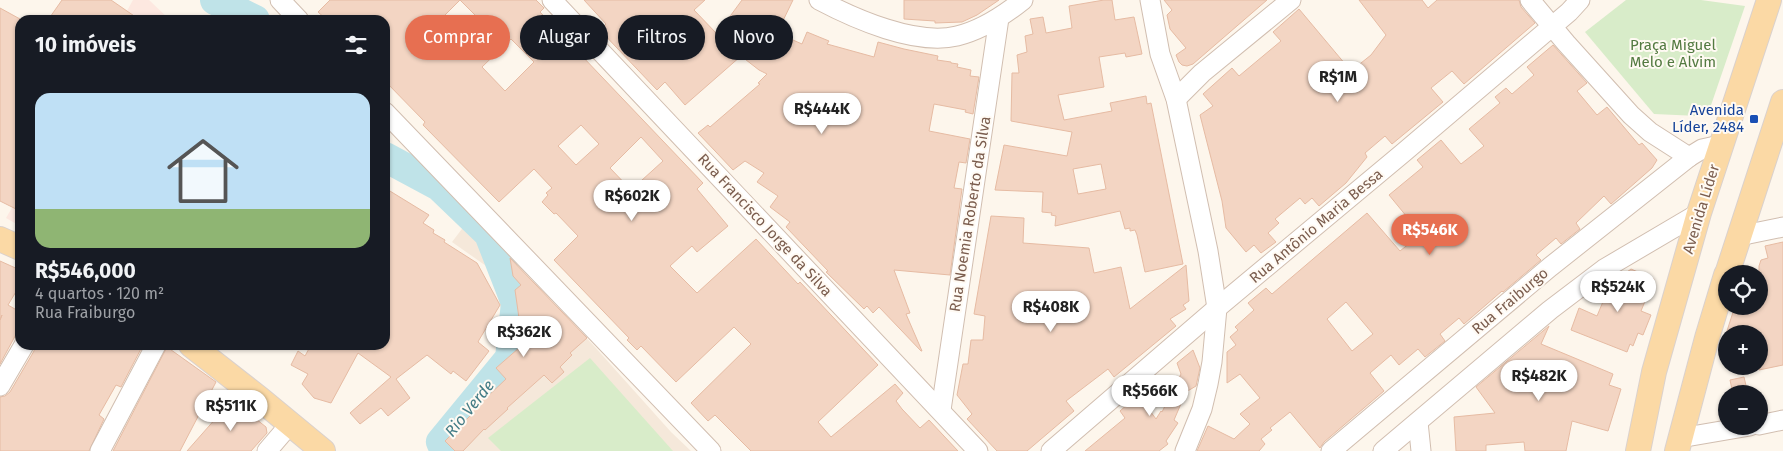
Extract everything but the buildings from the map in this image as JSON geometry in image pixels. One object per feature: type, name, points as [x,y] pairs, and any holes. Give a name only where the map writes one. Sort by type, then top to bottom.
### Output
[{"type":"main road","name":"Avenida Líder","points":[[1638,451],[1654,372],[1699,213],[1769,0]]},
{"type":"main road","points":[[1729,265],[1783,102]]},
{"type":"main road","points":[[0,239],[15,246]]},
{"type":"main road","points":[[1678,444],[1718,302]]},
{"type":"main road","points":[[198,350],[291,423],[323,451]]},
{"type":"street","points":[[280,0],[294,15]]},
{"type":"street","name":"Rua Francisco Jorge da Silva","points":[[552,0],[978,451]]},
{"type":"street","points":[[819,0],[839,11],[876,26],[926,38],[955,37],[973,32],[999,18],[1024,0]]},
{"type":"street","points":[[1150,0],[1160,54],[1176,99],[1208,251],[1217,308],[1208,384],[1202,409],[1185,451]]},
{"type":"street","points":[[1176,99],[1202,73],[1291,0]]},
{"type":"street","points":[[1530,0],[1631,116],[1650,132],[1689,157]]},
{"type":"street","name":"Rua Antônio Maria Bessa","points":[[1051,451],[1217,308],[1552,26],[1580,0]]},
{"type":"street","name":"Rua Noemia Roberto da Silva","points":[[940,410],[999,18]]},
{"type":"street","points":[[390,117],[711,451]]},
{"type":"street","name":"Rua Fraiburgo","points":[[1331,451],[1550,267],[1689,157],[1702,149],[1720,145]]},
{"type":"street","points":[[1383,451],[1550,310],[1604,269],[1699,213]]},
{"type":"street","points":[[1739,236],[1783,227]]},
{"type":"street","points":[[0,386],[21,350]]},
{"type":"street","points":[[100,451],[153,350]]},
{"type":"street","points":[[1768,423],[1783,420]]},
{"type":"street","points":[[1418,422],[1421,451]]},
{"type":"street","points":[[267,451],[291,423]]},
{"type":"street","points":[[1678,444],[1718,434]]},
{"type":"shaded area","points":[[133,0],[149,0],[165,15],[125,15]]},
{"type":"shaded area","points":[[15,203],[15,223],[6,218]]},
{"type":"shaded area","points":[[471,217],[594,346],[671,432],[691,451],[437,451],[441,442],[513,348],[489,268],[452,242]]},
{"type":"green space","name":"Praça Miguel Melo e Alvim","points":[[1626,0],[1701,0],[1745,6],[1708,114],[1698,116],[1654,114],[1585,32]]},
{"type":"green space","points":[[590,358],[673,451],[501,451],[488,438]]},
{"type":"waterway","name":"Rio Verde","points":[[215,0],[245,15]]},
{"type":"waterway","name":"Rio Verde","points":[[390,160],[439,186],[489,234],[516,303],[510,358],[441,442],[445,451]]},
{"type":"place","name":"Avenida Líder, 2484","points":[[1754,119]]}]
